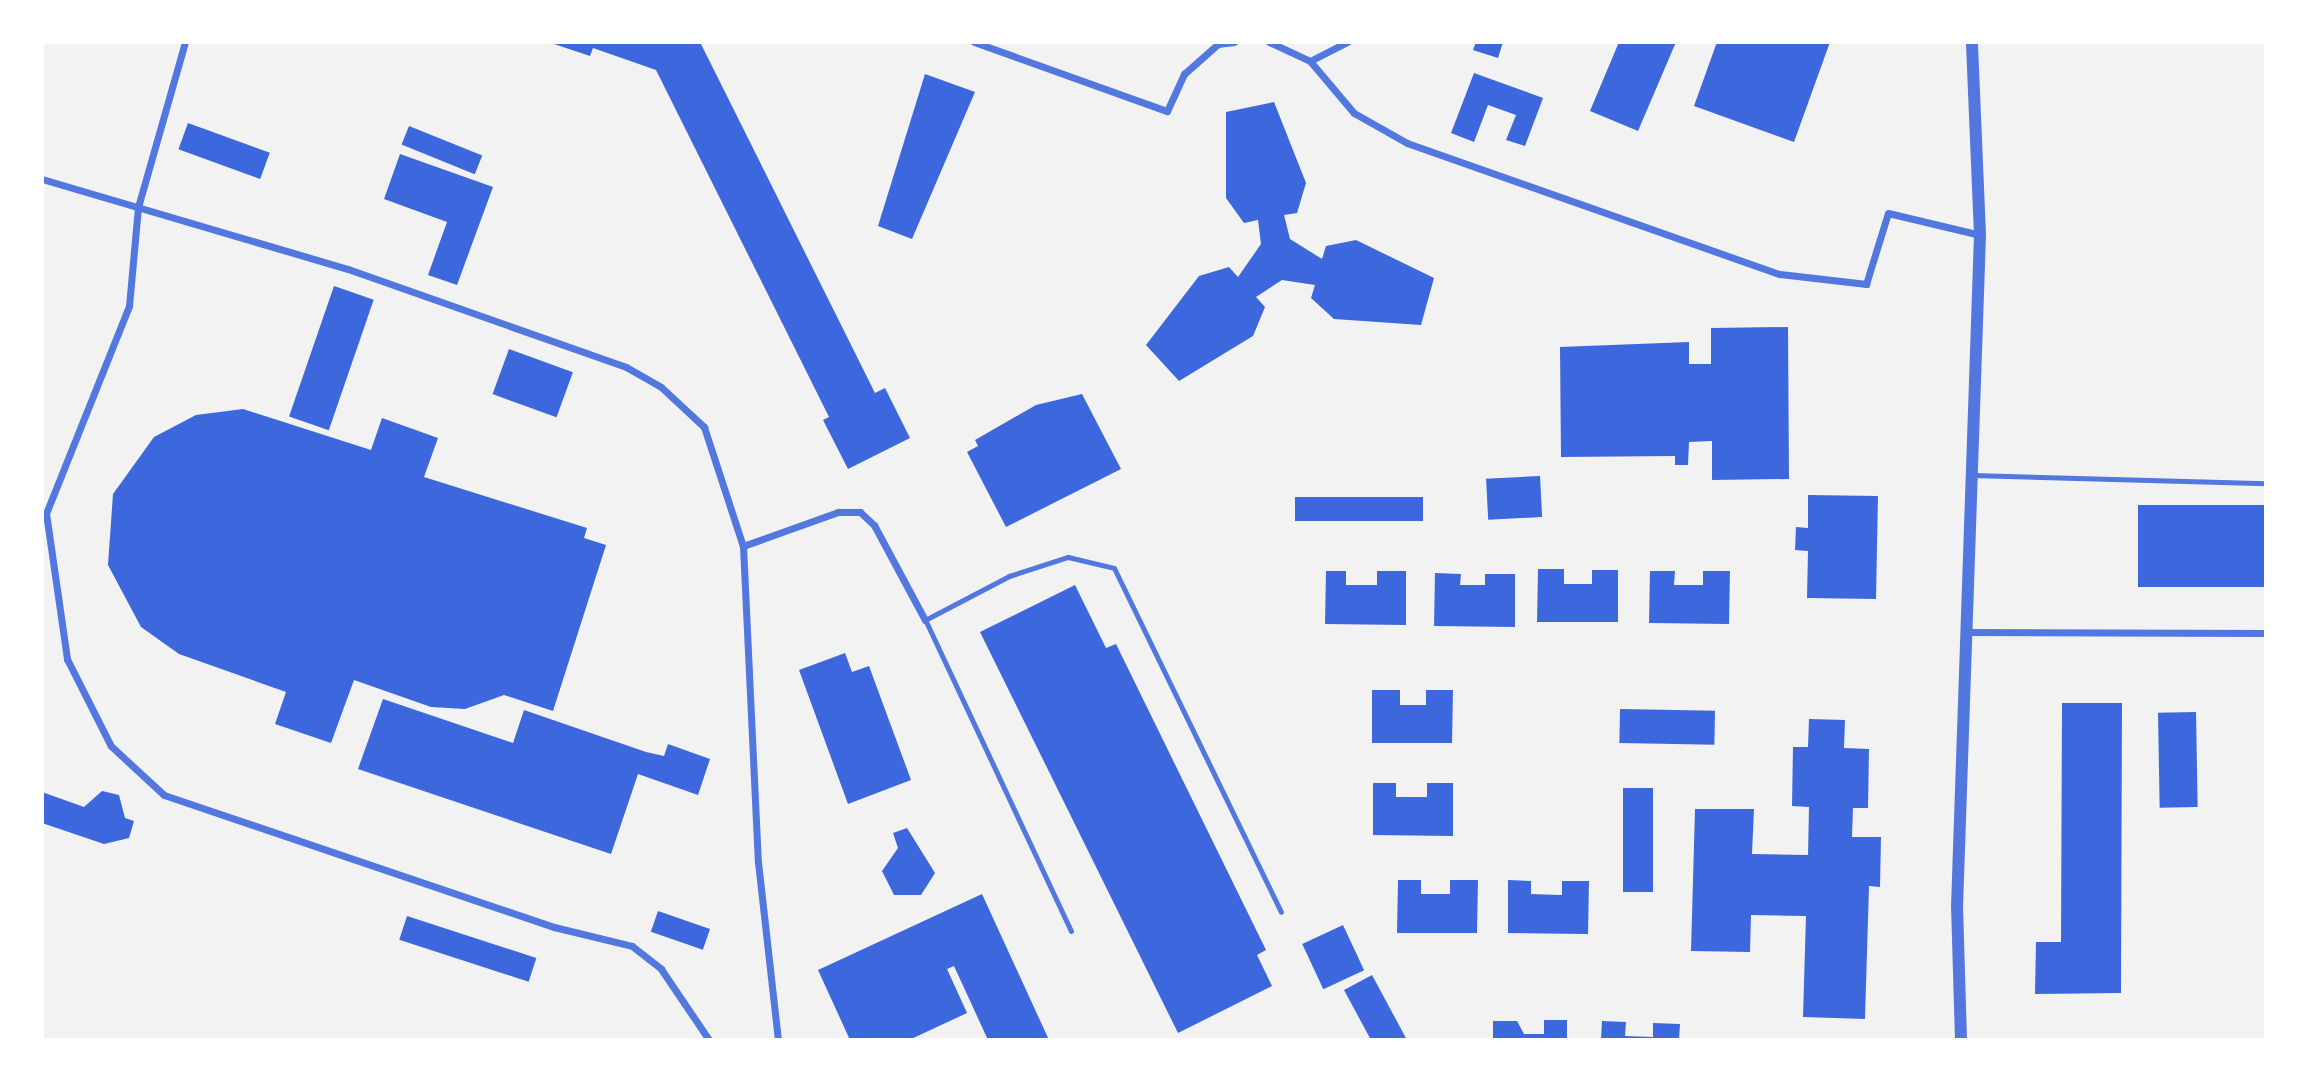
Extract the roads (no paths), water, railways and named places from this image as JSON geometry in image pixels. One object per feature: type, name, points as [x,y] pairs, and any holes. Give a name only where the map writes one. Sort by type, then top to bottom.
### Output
[{"type":"street","points":[[185,42],[138,207],[129,306],[46,513],[67,659],[111,746],[164,795],[554,927],[632,946],[661,969],[709,1040]]},
{"type":"street","points":[[974,42],[1167,111],[1184,74],[1218,44],[1234,42]]},
{"type":"street","points":[[1269,42],[1310,61],[1354,113],[1408,143],[1780,274],[1866,284],[1888,213],[1980,234]]},
{"type":"street","points":[[1310,61],[1347,42]]},
{"type":"street","points":[[1961,1040],[1957,907],[1980,234],[1972,42]]},
{"type":"street","points":[[42,179],[434,298],[649,380],[704,427],[743,546],[758,862],[778,1040]]},
{"type":"street","points":[[743,546],[838,512],[860,512],[874,525],[925,620]]},
{"type":"street","points":[[1966,632],[2266,633]]},
{"type":"lane","points":[[1971,475],[2266,482]]},
{"type":"lane","points":[[1071,932],[925,620],[1009,576],[1068,557],[1114,568],[1281,912]]}]
